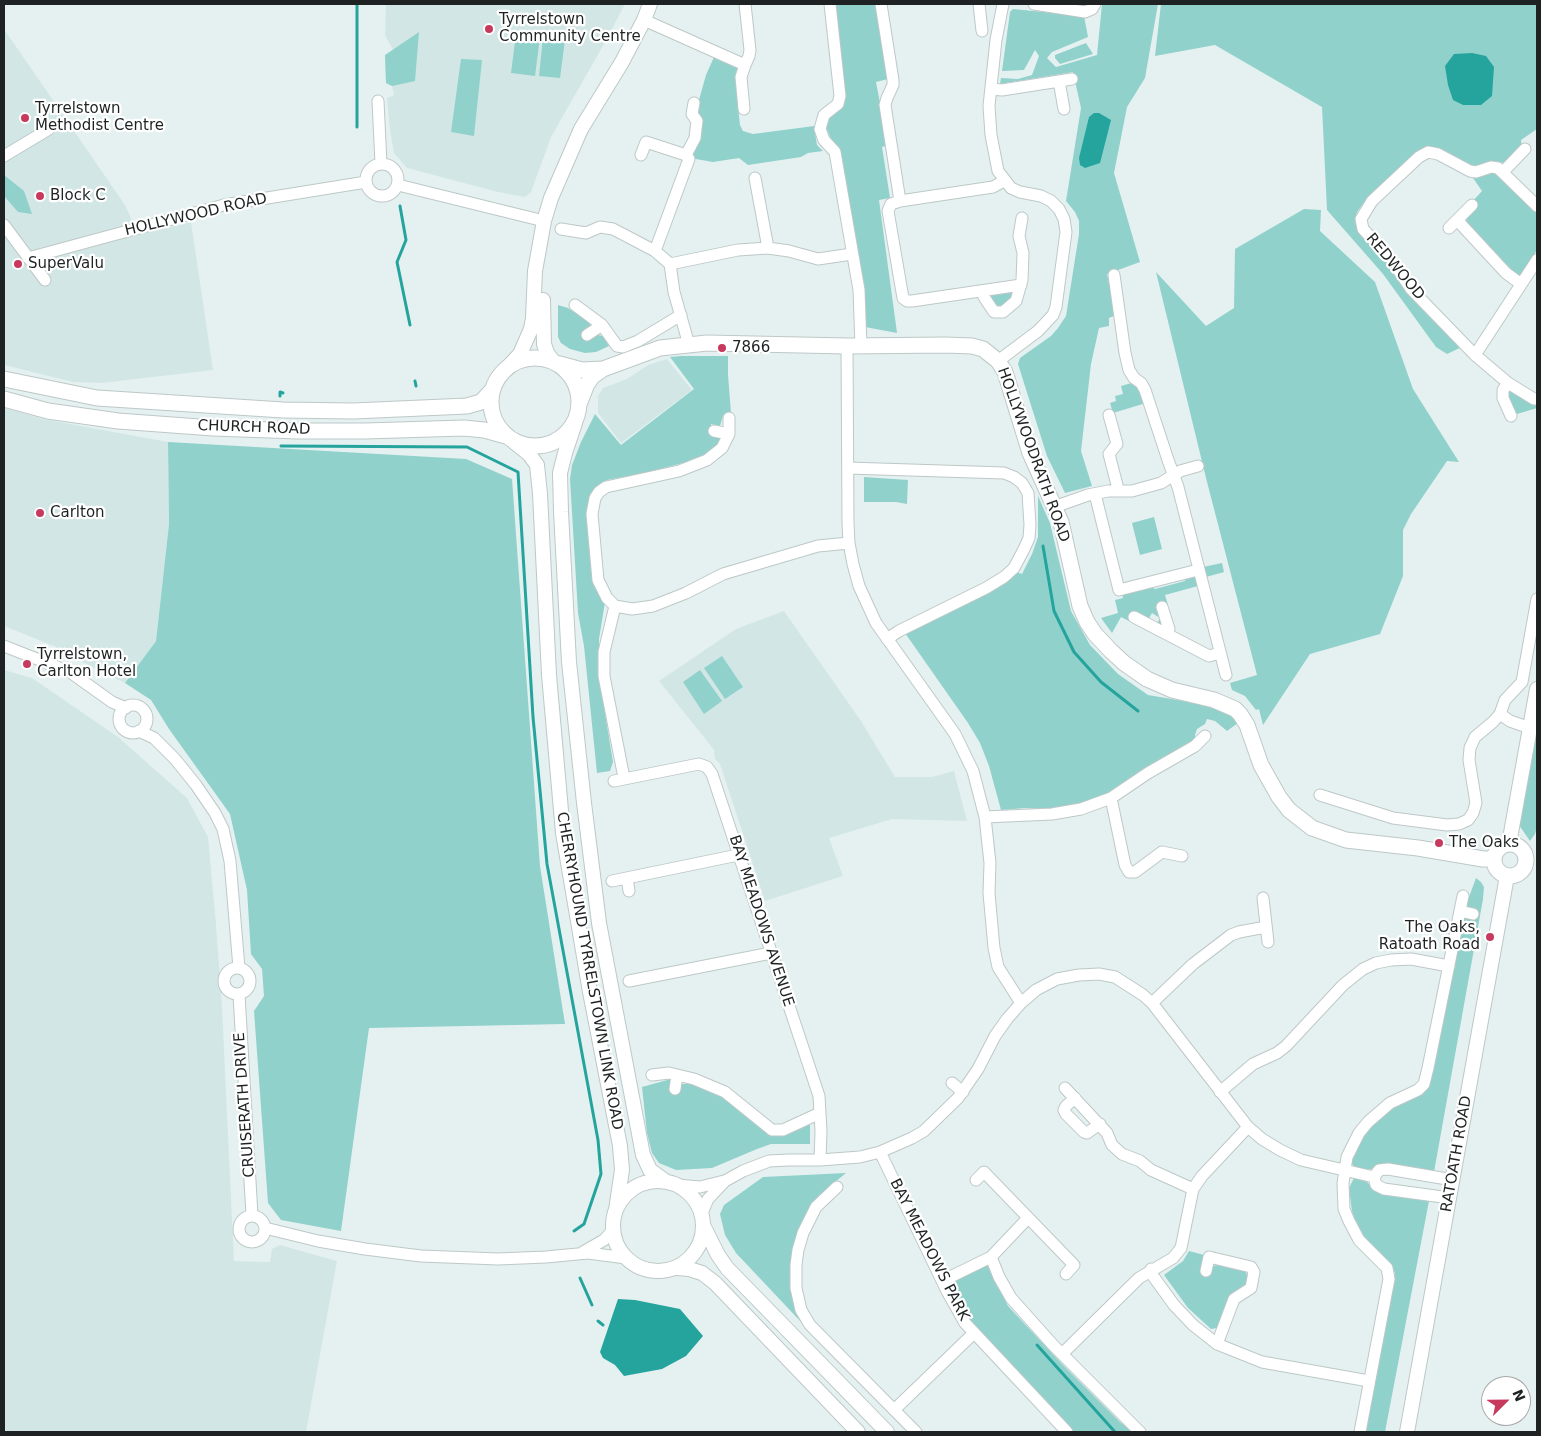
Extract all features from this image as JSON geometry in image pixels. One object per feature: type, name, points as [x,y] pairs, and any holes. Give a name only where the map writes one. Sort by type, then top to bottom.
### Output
[{"type":"main road","name":"HOLLYWOODRATH ROAD","points":[[580,402],[593,376],[603,369],[660,348],[730,343],[972,346],[983,349],[998,361],[1006,372],[1030,454],[1054,507],[1066,542],[1080,606],[1087,622],[1095,634],[1124,664],[1147,679],[1172,690],[1228,705],[1240,714],[1247,725],[1266,774],[1279,797],[1288,810],[1312,828],[1346,840],[1418,848],[1483,860],[1494,859]]},
{"type":"main road","points":[[538,357],[556,362],[575,381],[580,395],[580,409],[575,423],[567,434],[555,442],[542,446],[528,446],[510,439],[498,427],[491,403],[492,390],[499,376],[509,366],[523,359],[538,357]]},
{"type":"main road","name":"HOLLYWOODRATH ROAD","points":[[556,362],[582,370],[603,369]]},
{"type":"main road","name":"CHURCH ROAD","points":[[4,379],[97,398],[283,410],[353,411],[467,406],[481,402],[492,390]]},
{"type":"main road","name":"CHURCH ROAD","points":[[4,399],[48,411],[118,420],[298,431],[464,428],[484,430],[510,439]]},
{"type":"main road","points":[[1509,844],[1514,844],[1532,858],[1521,872],[1516,875],[1507,876],[1498,872],[1494,859],[1497,850],[1509,844]]},
{"type":"street","points":[[509,366],[520,354],[534,318],[535,271],[544,221],[551,198],[581,129],[622,62],[644,20],[650,4]]},
{"type":"street","points":[[744,109],[740,77],[750,50],[745,4]]},
{"type":"street","points":[[830,4],[840,96],[838,104],[824,115],[820,129],[824,140],[835,152],[859,290],[854,346],[848,468],[849,543],[859,586],[876,623],[955,734],[964,749],[973,771],[985,817],[990,863],[989,893],[994,948],[998,968],[1021,1003]]},
{"type":"street","points":[[881,4],[893,80],[886,104],[900,201]]},
{"type":"street","points":[[979,4],[982,31]]},
{"type":"street","points":[[998,361],[1038,331],[1053,315],[1056,307],[1066,232],[1064,219],[1059,209],[1051,201],[1041,196],[1010,188],[998,171],[991,135],[989,106],[996,40],[1003,4]]},
{"type":"street","points":[[1034,4],[1085,12],[1092,9],[1095,4]]},
{"type":"street","points":[[644,20],[745,65]]},
{"type":"street","points":[[991,90],[1072,79]]},
{"type":"street","points":[[1059,81],[1064,109]]},
{"type":"street","points":[[378,101],[382,164]]},
{"type":"street","points":[[686,155],[695,138],[697,122],[692,114],[694,103]]},
{"type":"street","points":[[4,156],[50,129]]},
{"type":"street","points":[[641,155],[646,142],[686,155],[689,159],[655,251]]},
{"type":"street","points":[[1526,149],[1503,172],[1537,206]]},
{"type":"street","name":"REDWOOD","points":[[1503,172],[1498,168],[1491,167],[1476,172],[1470,171],[1438,154],[1428,152],[1419,157],[1372,201],[1361,219],[1363,229],[1391,259],[1411,289],[1475,354],[1508,383],[1534,399],[1537,398]]},
{"type":"street","points":[[382,164],[392,167],[399,180],[398,185],[391,194],[380,197],[371,192],[366,182],[368,172],[382,164]]},
{"type":"street","points":[[755,178],[768,248]]},
{"type":"street","points":[[1004,181],[993,187],[900,201],[891,204],[888,211],[903,298],[907,301],[1021,286]]},
{"type":"street","name":"HOLLYWOOD ROAD","points":[[28,258],[224,205],[366,182]]},
{"type":"street","points":[[398,185],[544,221]]},
{"type":"street","points":[[1472,205],[1453,224],[1506,273],[1521,284]]},
{"type":"street","points":[[982,291],[994,312],[1003,312],[1016,301],[1021,286],[1023,253],[1019,236],[1022,218]]},
{"type":"street","points":[[4,226],[45,280]]},
{"type":"street","points":[[562,229],[586,233],[600,227],[613,228],[655,251],[670,264],[674,292],[689,345]]},
{"type":"street","points":[[540,247],[544,344],[547,353],[556,362]]},
{"type":"street","points":[[670,264],[738,250],[768,248],[789,251],[818,259],[852,254]]},
{"type":"street","points":[[1475,354],[1537,260]]},
{"type":"street","points":[[1114,275],[1130,370],[1134,378],[1141,383],[1147,395],[1178,487],[1226,675]]},
{"type":"street","points":[[574,305],[602,325],[617,346],[623,347],[638,341],[681,315]]},
{"type":"street","points":[[587,335],[602,325]]},
{"type":"street","points":[[1508,383],[1503,390],[1503,398],[1511,416]]},
{"type":"street","points":[[1108,415],[1117,444],[1109,454],[1117,485],[1116,491]]},
{"type":"street","points":[[729,418],[729,434],[722,448],[707,460],[679,471],[606,488],[599,492],[595,498],[592,514],[598,580],[607,598],[615,606],[632,609],[653,606],[686,594],[723,574],[818,546],[849,543]]},
{"type":"street","name":"CHERRYHOUND TYRRELSTOWN LINK ROAD","points":[[575,423],[560,473],[560,512],[569,662],[599,923],[642,1155],[650,1170],[671,1183]]},
{"type":"street","points":[[714,431],[729,434]]},
{"type":"street","name":"CHERRYHOUND TYRRELSTOWN LINK ROAD","points":[[510,439],[529,454],[536,465],[540,494],[549,676],[563,833],[620,1146],[622,1170],[616,1210]]},
{"type":"street","points":[[1054,507],[1073,499],[1095,494],[1132,491],[1154,485],[1161,483],[1180,471],[1198,466]]},
{"type":"street","points":[[848,468],[1004,472],[1014,477],[1028,493],[1029,538],[1014,568],[1004,577],[986,588],[899,630],[887,639]]},
{"type":"street","points":[[1095,494],[1119,590],[1198,570]]},
{"type":"street","points":[[1320,795],[1338,794],[1393,818],[1447,825],[1460,824],[1468,820],[1473,813],[1476,803],[1469,760],[1470,748],[1475,737],[1500,714],[1505,700],[1522,682],[1537,599]]},
{"type":"street","name":"BAY MEADOWS AVENUE","points":[[615,606],[604,652],[604,676],[619,779],[699,764],[707,767],[712,774],[819,1096],[820,1160]]},
{"type":"street","points":[[1162,607],[1169,630],[1167,634]]},
{"type":"street","points":[[1134,617],[1209,656],[1220,653]]},
{"type":"street","points":[[4,646],[70,672],[123,711]]},
{"type":"street","points":[[1509,844],[1537,689]]},
{"type":"street","points":[[152,737],[139,732],[130,733],[122,728],[119,719],[123,711],[134,706],[144,713],[152,737],[196,785],[215,813],[223,829],[230,861],[239,968]]},
{"type":"street","points":[[1500,714],[1510,721],[1530,728]]},
{"type":"street","points":[[139,732],[145,725],[146,718]]},
{"type":"street","points":[[985,817],[1052,814],[1081,809],[1111,798],[1148,773],[1195,746],[1206,736]]},
{"type":"street","points":[[1111,798],[1125,865],[1129,872],[1135,872],[1162,852],[1182,856]]},
{"type":"street","points":[[612,881],[738,855]]},
{"type":"street","name":"RATOATH ROAD","points":[[1407,1432],[1507,876]]},
{"type":"street","points":[[627,878],[629,891]]},
{"type":"street","points":[[1360,1432],[1389,1279],[1387,1268],[1359,1240],[1344,1209],[1343,1183],[1347,1157],[1359,1133],[1368,1122],[1390,1103],[1418,1090],[1424,1084],[1462,896]]},
{"type":"street","points":[[1263,898],[1268,942]]},
{"type":"street","points":[[1460,911],[1473,914]]},
{"type":"street","points":[[1152,1003],[1186,970],[1231,936],[1239,932],[1266,927]]},
{"type":"street","points":[[629,981],[771,953]]},
{"type":"street","points":[[1220,1092],[1253,1064],[1278,1053],[1343,985],[1363,969],[1376,963],[1411,959],[1449,966]]},
{"type":"street","points":[[642,966],[643,979]]},
{"type":"street","points":[[239,968],[246,970],[251,981],[246,991],[234,994],[226,989],[224,980],[230,969],[239,968]]},
{"type":"street","points":[[671,1183],[687,1191],[695,1200],[702,1213],[704,1228],[702,1240],[696,1252],[688,1261],[677,1268],[664,1272],[650,1271],[637,1266],[626,1258],[617,1245],[613,1230],[616,1210],[624,1196],[636,1187],[650,1181],[671,1183],[700,1187],[725,1181],[743,1171],[769,1161],[860,1157],[880,1152],[912,1138],[938,1119],[962,1092],[978,1069],[1003,1024],[1021,1003],[1036,990],[1057,979],[1099,974],[1116,978],[1128,984],[1152,1003],[1248,1127],[1262,1139],[1287,1154],[1323,1166],[1374,1177]]},
{"type":"street","name":"CRUISERATH DRIVE","points":[[238,994],[252,1215]]},
{"type":"street","points":[[652,1075],[669,1073],[694,1078],[725,1092],[772,1130],[783,1130],[820,1113]]},
{"type":"street","points":[[675,1089],[676,1075]]},
{"type":"street","points":[[952,1083],[962,1092]]},
{"type":"street","points":[[1065,1088],[1100,1124],[1107,1133],[1112,1145],[1122,1154],[1140,1161],[1152,1170],[1193,1189]]},
{"type":"street","points":[[1075,1098],[1064,1110],[1066,1114],[1087,1133],[1100,1124]]},
{"type":"street","points":[[1062,1354],[1140,1278],[1172,1258],[1181,1248],[1193,1189],[1202,1176],[1248,1127]]},
{"type":"street","name":"BAY MEADOWS PARK","points":[[880,1152],[942,1281],[965,1323],[1067,1432]]},
{"type":"street","points":[[1450,1198],[1384,1189],[1376,1185],[1374,1177],[1379,1170],[1388,1169],[1453,1180]]},
{"type":"street","points":[[976,1180],[984,1172],[1074,1265],[1066,1274]]},
{"type":"street","points":[[702,1213],[708,1199],[725,1181]]},
{"type":"street","points":[[837,1187],[816,1207],[802,1233],[796,1265],[796,1288],[801,1310],[810,1325],[916,1432]]},
{"type":"street","points":[[252,1215],[263,1221],[265,1228],[263,1236],[257,1241],[249,1242],[241,1237],[238,1229],[241,1220],[252,1215]]},
{"type":"street","points":[[942,1281],[992,1256],[1028,1218]]},
{"type":"street","points":[[265,1228],[365,1249],[421,1256],[498,1259],[588,1253],[626,1258]]},
{"type":"street","points":[[704,1228],[727,1268],[887,1432]]},
{"type":"street","points":[[576,1254],[586,1251],[604,1240],[613,1230]]},
{"type":"street","points":[[992,1256],[999,1277],[1011,1298],[1062,1354],[1140,1432]]},
{"type":"street","points":[[1206,1271],[1209,1257],[1251,1267],[1254,1272],[1251,1288],[1234,1299],[1217,1344]]},
{"type":"street","points":[[677,1268],[702,1273],[715,1283],[858,1432]]},
{"type":"street","points":[[1151,1270],[1174,1305],[1193,1325],[1217,1344],[1262,1362],[1369,1381]]},
{"type":"street","points":[[894,1410],[974,1333]]},
{"type":"shaded area","points":[[386,4],[625,4],[551,137],[531,192],[525,197],[498,192],[407,168],[394,153],[387,98],[394,95],[392,86],[386,83],[385,55],[393,50],[385,35]]},
{"type":"shaded area","points":[[835,4],[876,4],[888,79],[876,82],[888,145],[882,147],[890,198],[879,200],[897,333],[865,327],[861,270],[839,147],[831,139],[826,127],[828,117],[843,102]]},
{"type":"shaded area","points":[[1102,4],[1158,4],[1145,78],[1127,107],[1114,173],[1140,262],[1107,274],[1116,315],[1109,318],[1109,326],[1099,328],[1091,364],[1081,451],[1092,486],[1065,493],[1047,456],[1018,364],[1020,358],[1051,336],[1066,316],[1079,234],[1079,221],[1075,212],[1066,201],[1081,108],[1073,72],[1000,84],[1001,78],[1018,79],[1032,75],[1039,56],[1035,50],[1024,70],[1002,71],[1010,12],[1013,9],[1084,16],[1088,37],[1052,52],[1047,58],[1056,67],[1097,55]]},
{"type":"shaded area","points":[[1161,4],[1537,4],[1537,129],[1521,140],[1522,147],[1505,163],[1492,161],[1469,166],[1431,147],[1400,169],[1357,212],[1355,222],[1364,236],[1464,346],[1447,354],[1436,347],[1383,274],[1327,210],[1322,107],[1215,45],[1155,56]]},
{"type":"shaded area","points":[[4,29],[125,205],[138,234],[191,222],[213,370],[101,383],[73,382],[4,365]]},
{"type":"shaded area","points":[[419,32],[415,81],[392,86],[386,83],[385,55]]},
{"type":"shaded area","points":[[516,34],[540,37],[535,76],[511,73]]},
{"type":"shaded area","points":[[543,37],[565,40],[560,78],[539,76]]},
{"type":"shaded area","points":[[1086,43],[1093,54],[1060,64],[1055,58],[1055,55]]},
{"type":"shaded area","points":[[1472,53],[1486,56],[1494,67],[1492,96],[1481,105],[1463,105],[1453,100],[1445,66],[1454,54]]},
{"type":"shaded area","points":[[714,57],[738,67],[736,87],[740,125],[743,131],[753,134],[814,126],[817,145],[823,151],[808,153],[801,157],[748,165],[739,158],[713,162],[690,158],[699,100],[706,75]]},
{"type":"shaded area","points":[[461,59],[482,60],[474,136],[451,132]]},
{"type":"shaded area","points":[[1094,113],[1099,113],[1111,120],[1100,163],[1085,168],[1080,165],[1079,158],[1089,117]]},
{"type":"shaded area","points":[[1495,172],[1537,212],[1537,250],[1521,275],[1517,275],[1468,226],[1466,218],[1471,203],[1482,191],[1473,178]]},
{"type":"shaded area","points":[[4,175],[24,191],[32,214],[18,212],[4,196]]},
{"type":"shaded area","points":[[1304,209],[1321,210],[1320,231],[1375,282],[1413,389],[1459,462],[1447,461],[1411,514],[1403,530],[1403,576],[1380,634],[1310,654],[1263,725],[1259,709],[1256,710],[1245,696],[1232,690],[1230,683],[1257,675],[1206,478],[1156,272],[1206,326],[1234,308],[1235,249]]},
{"type":"shaded area","points":[[1013,290],[1013,298],[1000,308],[996,307],[989,294]]},
{"type":"shaded area","points":[[558,305],[568,308],[590,322],[590,327],[598,335],[603,336],[609,346],[596,352],[585,353],[570,349],[561,343],[558,337]]},
{"type":"shaded area","points":[[728,356],[731,413],[723,416],[720,426],[711,424],[710,432],[717,435],[720,439],[717,446],[712,452],[698,459],[645,473],[607,480],[596,487],[589,504],[596,589],[605,602],[599,639],[599,677],[613,762],[610,771],[597,773],[584,646],[578,613],[570,479],[572,465],[595,414],[621,445],[694,389],[670,357]]},
{"type":"shaded area","points":[[667,359],[692,390],[621,443],[598,413],[598,396],[603,388],[627,379],[648,365]]},
{"type":"shaded area","points":[[1135,382],[1138,389],[1141,388],[1146,403],[1113,413],[1110,403],[1116,401],[1115,396],[1123,394],[1121,386]]},
{"type":"shaded area","points":[[1511,389],[1537,401],[1537,408],[1517,414],[1509,400],[1508,393]]},
{"type":"shaded area","points":[[4,408],[43,419],[168,442],[169,524],[156,641],[125,683],[54,646],[4,626]]},
{"type":"shaded area","points":[[168,442],[466,459],[512,479],[540,866],[565,1024],[369,1028],[341,1231],[281,1220],[268,1203],[254,1011],[264,996],[262,969],[251,954],[247,890],[230,814],[169,729],[151,700],[125,683],[156,641],[169,524]]},
{"type":"shaded area","points":[[864,477],[908,480],[907,504],[864,502]]},
{"type":"shaded area","points":[[1038,496],[1050,523],[1071,611],[1090,645],[1118,674],[1148,695],[1207,705],[1224,710],[1238,723],[1227,731],[1215,721],[1207,719],[1205,724],[1197,729],[1195,741],[1122,787],[1095,800],[1048,809],[1001,810],[989,766],[980,743],[905,633],[998,588],[1016,572],[1022,574],[1038,537]]},
{"type":"shaded area","points":[[1154,517],[1162,549],[1140,555],[1132,523]]},
{"type":"shaded area","points":[[1222,563],[1224,572],[1206,577],[1203,567]]},
{"type":"shaded area","points":[[1192,575],[1198,586],[1165,595],[1168,605],[1161,607],[1166,626],[1156,626],[1160,618],[1152,613],[1147,622],[1133,614],[1129,621],[1121,617],[1112,633],[1101,618],[1118,613],[1115,600],[1123,598],[1122,593],[1150,586],[1155,589],[1185,581],[1184,577]]},
{"type":"shaded area","points":[[784,611],[861,721],[895,777],[932,777],[954,771],[967,821],[892,819],[829,838],[843,876],[765,901],[720,764],[715,759],[715,751],[659,681],[736,629]]},
{"type":"shaded area","points":[[722,656],[743,687],[725,699],[704,668]]},
{"type":"shaded area","points":[[4,670],[32,678],[118,737],[187,798],[208,837],[222,1007],[234,1261],[270,1262],[272,1249],[280,1245],[337,1261],[306,1432],[4,1432]]},
{"type":"shaded area","points":[[700,670],[722,701],[704,714],[683,682]]},
{"type":"shaded area","points":[[1537,728],[1537,827],[1530,841],[1519,825]]},
{"type":"shaded area","points":[[1476,878],[1484,887],[1483,899],[1434,1172],[1381,1167],[1366,1170],[1356,1168],[1351,1163],[1353,1153],[1374,1122],[1392,1109],[1417,1097],[1425,1090],[1461,921],[1466,918],[1467,897],[1469,897]]},
{"type":"shaded area","points":[[671,1079],[673,1092],[680,1084],[697,1084],[720,1091],[767,1132],[810,1121],[810,1144],[771,1144],[712,1168],[676,1170],[659,1163],[652,1153],[647,1133],[642,1087]]},
{"type":"shaded area","points":[[846,1173],[818,1196],[800,1228],[793,1251],[790,1280],[802,1323],[736,1253],[725,1235],[720,1214],[724,1205],[763,1177]]},
{"type":"shaded area","points":[[1354,1178],[1367,1182],[1374,1189],[1429,1201],[1385,1432],[1365,1432],[1395,1273],[1392,1267],[1361,1236],[1352,1211],[1349,1188]]},
{"type":"shaded area","points":[[1189,1251],[1204,1255],[1212,1266],[1218,1265],[1241,1269],[1246,1272],[1248,1279],[1245,1287],[1234,1292],[1228,1299],[1217,1328],[1211,1329],[1188,1308],[1164,1275],[1183,1261]]},
{"type":"shaded area","points":[[986,1263],[1008,1306],[1063,1365],[1120,1422],[1133,1432],[1070,1432],[971,1327],[947,1282]]},
{"type":"shaded area","points":[[618,1299],[635,1300],[680,1309],[703,1336],[686,1356],[662,1369],[624,1376],[615,1365],[603,1358],[600,1352]]},
{"type":"waterway","points":[[357,4],[357,127]]},
{"type":"waterway","points":[[400,206],[406,240],[397,262],[410,325]]},
{"type":"waterway","points":[[415,381],[416,386]]},
{"type":"waterway","points":[[280,396],[280,392],[283,393]]},
{"type":"waterway","points":[[281,446],[467,447],[518,472],[533,717],[547,864],[598,1140],[601,1174],[584,1224],[574,1231]]},
{"type":"waterway","points":[[1043,546],[1054,611],[1074,652],[1101,682],[1138,711]]},
{"type":"waterway","points":[[580,1278],[592,1305]]},
{"type":"waterway","points":[[598,1321],[603,1325]]},
{"type":"waterway","points":[[1037,1345],[1115,1432]]},
{"type":"place","name":"Tyrrelstown Community Centre","points":[[489,29]]},
{"type":"place","name":"Tyrrelstown Methodist Centre","points":[[25,118]]},
{"type":"place","name":"Block C","points":[[40,196]]},
{"type":"place","name":"SuperValu","points":[[18,264]]},
{"type":"place","name":"7866","points":[[722,348]]},
{"type":"place","name":"Carlton","points":[[40,513]]},
{"type":"place","name":"Tyrrelstown, Carlton Hotel","points":[[27,664]]},
{"type":"place","name":"The Oaks","points":[[1439,843]]},
{"type":"place","name":"The Oaks, Ratoath Road","points":[[1490,937]]}]
